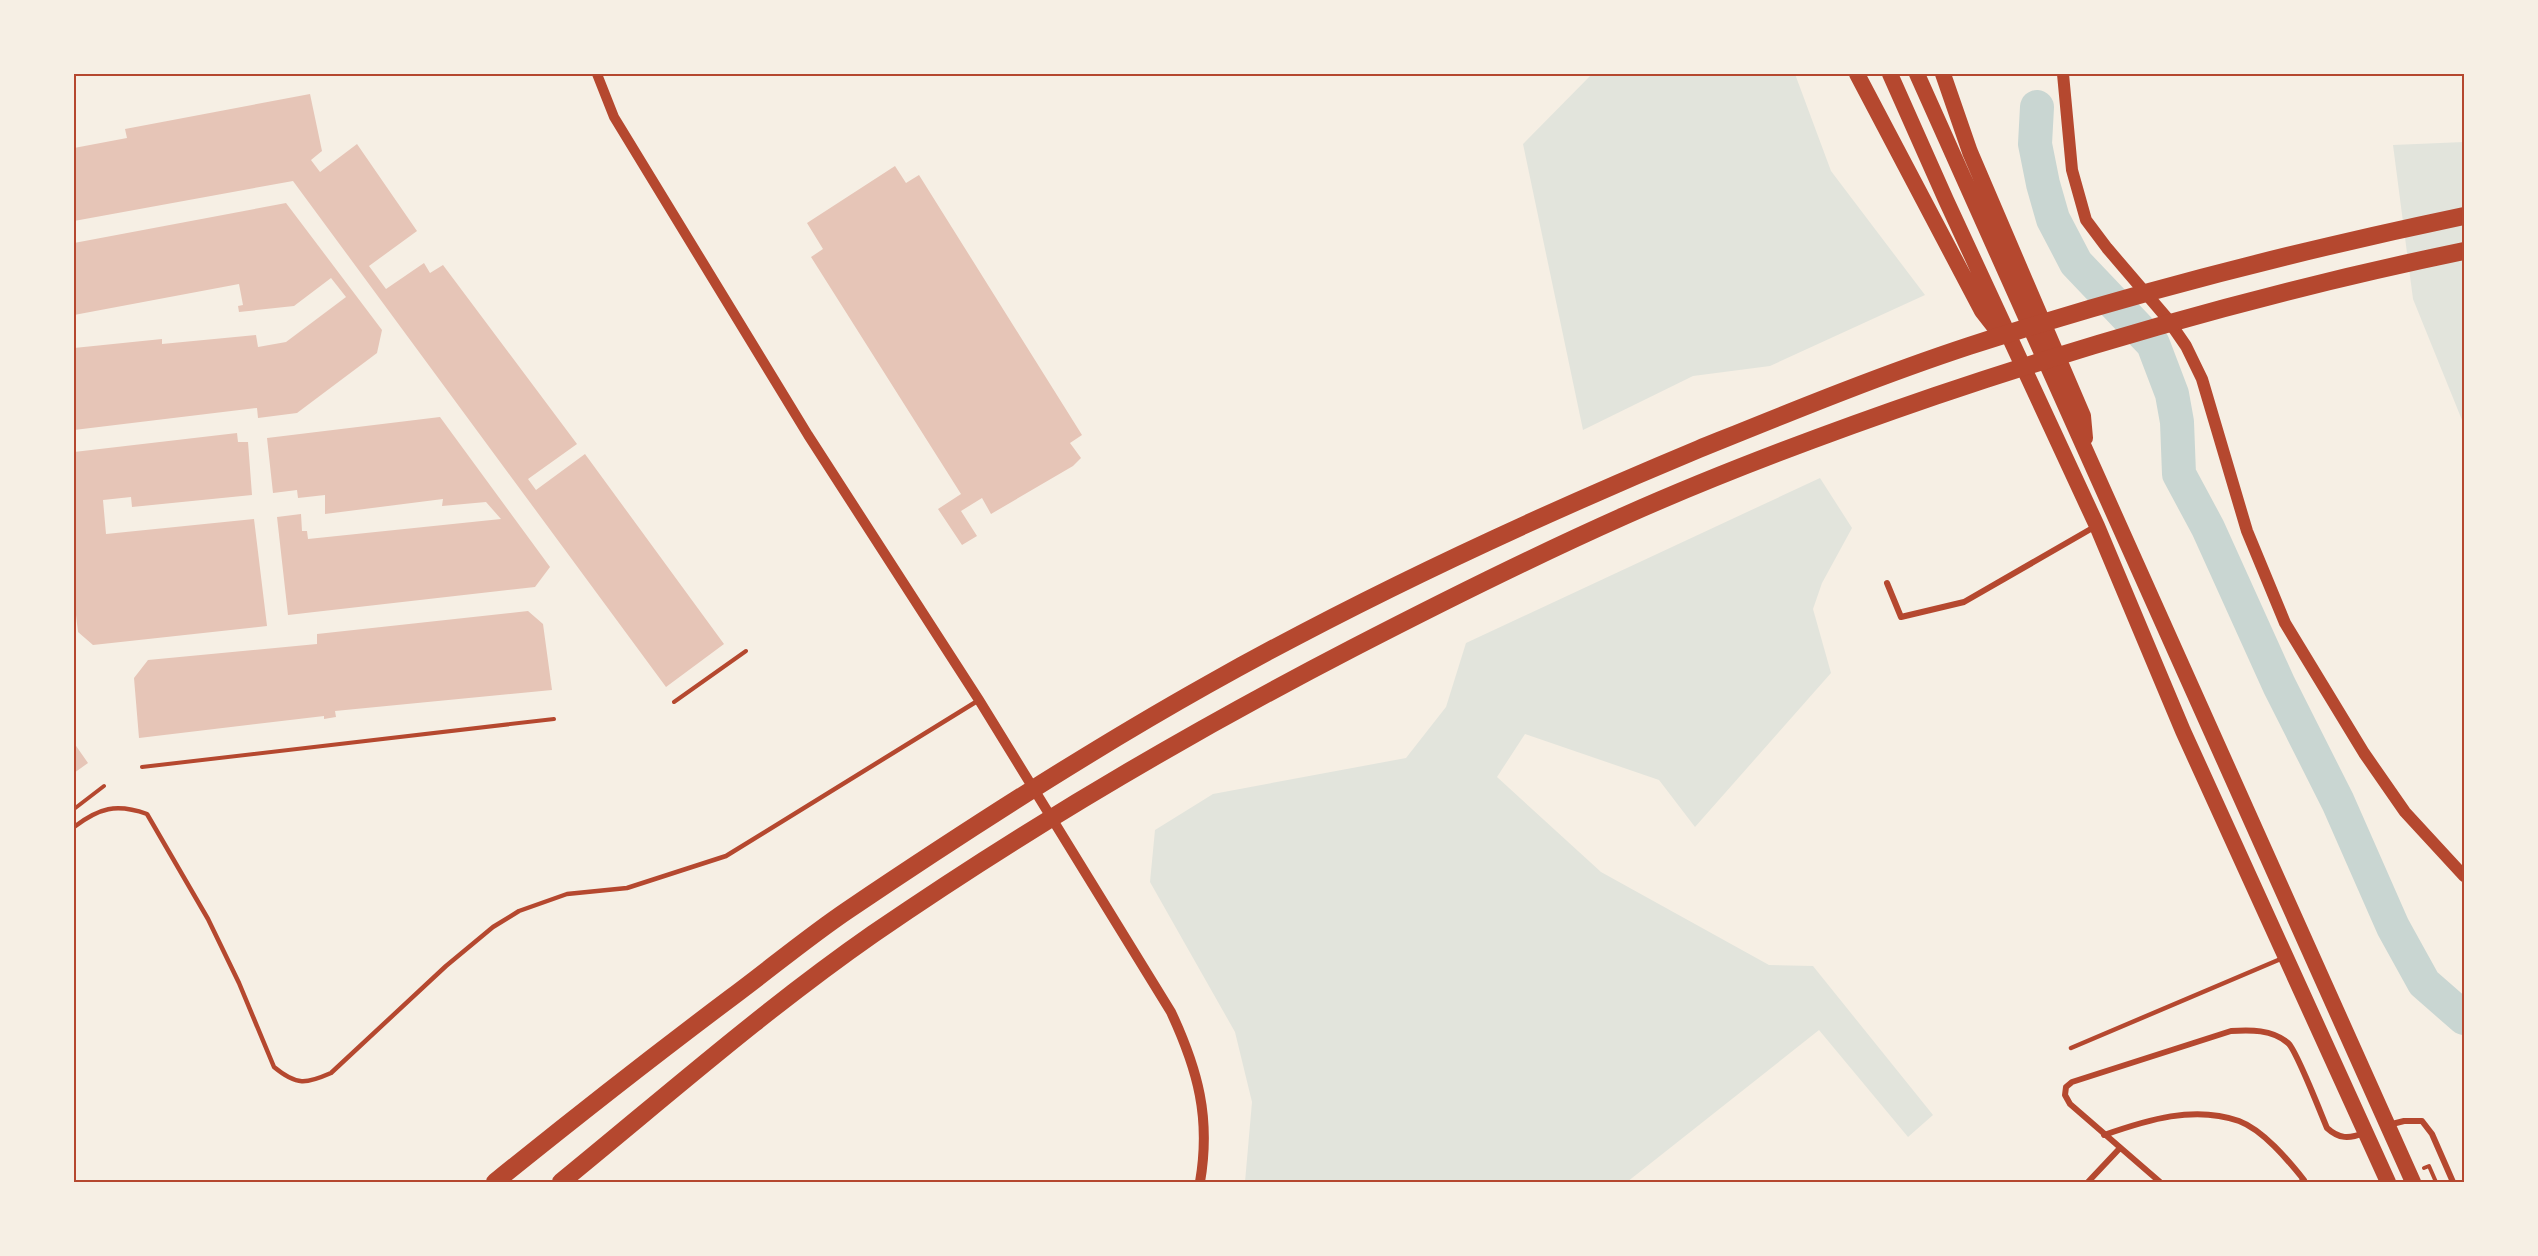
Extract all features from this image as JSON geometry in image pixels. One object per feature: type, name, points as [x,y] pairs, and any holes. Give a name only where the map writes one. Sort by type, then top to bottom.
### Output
[{"type":"highway","points":[[1857,74],[1982,311],[2019,358]]},
{"type":"highway","points":[[1890,74],[2097,526],[2183,730],[2388,1182]]},
{"type":"highway","points":[[1917,74],[2413,1182]]},
{"type":"highway","points":[[1944,74],[1970,152],[2083,416],[2087,456]]},
{"type":"highway","points":[[495,1182],[596,1100],[842,914],[1084,757],[1208,684],[1459,554],[1610,486],[1786,413],[1966,347],[2097,307],[2282,256],[2464,216]]},
{"type":"highway","points":[[561,1182],[790,995],[872,935],[985,860],[1136,766],[1221,717],[1468,589],[1628,514],[1793,447],[1985,380],[2111,340],[2313,285],[2464,251]]},
{"type":"main road","points":[[2063,74],[2072,170],[2086,220],[2106,248],[2166,317],[2186,346],[2198,370],[2247,531],[2285,623],[2364,753],[2399,803],[2464,876]]},
{"type":"street","points":[[597,74],[614,117],[808,435],[979,700],[1172,1012],[1188,1048],[1199,1082],[1204,1121],[1205,1156],[1200,1182]]},
{"type":"street","points":[[1887,583],[1901,617],[1964,602],[2097,526]]},
{"type":"street","points":[[2160,1182],[2070,1104],[2065,1095],[2066,1087],[2072,1082],[2231,1031],[2255,1030],[2275,1035],[2290,1044],[2326,1128],[2333,1134],[2352,1138],[2365,1133]]},
{"type":"street","points":[[2104,1135],[2146,1120],[2188,1114],[2216,1116],[2241,1122],[2280,1149],[2304,1180],[2301,1182]]},
{"type":"street","points":[[2388,1125],[2404,1121],[2422,1121],[2432,1134],[2453,1182]]},
{"type":"street","points":[[2088,1182],[2120,1148]]},
{"type":"lane","points":[[74,827],[86,818],[106,809],[129,807],[147,814],[212,928],[274,1067],[297,1081],[311,1082],[331,1073],[446,966],[493,927],[519,911],[567,894],[627,888],[726,856],[979,700]]},
{"type":"lane","points":[[2071,1048],[2286,957]]},
{"type":"path","points":[[674,702],[746,651]]},
{"type":"path","points":[[142,767],[554,719]]},
{"type":"path","points":[[74,809],[104,786]]},
{"type":"shaded area","points":[[1592,74],[1795,74],[1831,171],[1925,295],[1770,366],[1693,376],[1583,430],[1523,144]]},
{"type":"shaded area","points":[[2464,142],[2464,425],[2413,299],[2393,145]]},
{"type":"shaded area","points":[[1820,478],[1852,528],[1822,583],[1813,609],[1831,673],[1695,827],[1659,780],[1525,734],[1497,777],[1601,872],[1769,965],[1813,966],[1933,1115],[1908,1137],[1819,1030],[1627,1182],[1245,1182],[1252,1102],[1235,1032],[1150,882],[1155,830],[1213,794],[1406,758],[1446,707],[1466,643]]},
{"type":"building","points":[[310,94],[322,151],[311,160],[320,172],[357,144],[417,231],[369,266],[386,289],[424,263],[430,273],[443,265],[577,444],[528,479],[536,490],[585,454],[724,644],[666,687],[293,181],[74,221],[74,148],[127,138],[125,129]]},
{"type":"building","points":[[895,166],[906,183],[919,175],[1082,435],[1070,443],[1081,458],[1073,466],[991,514],[982,498],[961,511],[977,536],[962,545],[938,509],[961,494],[811,257],[823,249],[807,223]]},
{"type":"building","points":[[286,203],[382,330],[377,353],[297,413],[258,418],[257,408],[74,430],[74,348],[162,339],[162,344],[256,335],[258,347],[286,342],[346,297],[331,278],[294,306],[239,312],[238,306],[243,305],[239,284],[74,315],[74,243]]},
{"type":"building","points":[[440,417],[550,567],[535,587],[288,615],[277,517],[301,514],[302,531],[307,531],[308,539],[501,519],[486,502],[442,506],[443,499],[325,514],[325,495],[298,498],[297,490],[273,493],[267,438]]},
{"type":"building","points":[[237,433],[238,442],[248,442],[252,495],[132,507],[131,497],[103,500],[106,534],[254,519],[267,626],[93,645],[78,632],[76,615],[74,615],[74,452]]},
{"type":"building","points":[[528,611],[543,624],[552,690],[335,711],[336,717],[324,719],[324,716],[139,738],[134,678],[148,660],[317,644],[317,634]]},
{"type":"building","points":[[74,743],[88,763],[74,773]]},
{"type":"waterway","points":[[2037,107],[2035,144],[2053,219],[2076,263],[2153,344],[2172,394],[2177,422],[2179,474],[2208,528],[2279,685],[2338,802],[2393,927],[2424,983],[2464,1018]]}]
